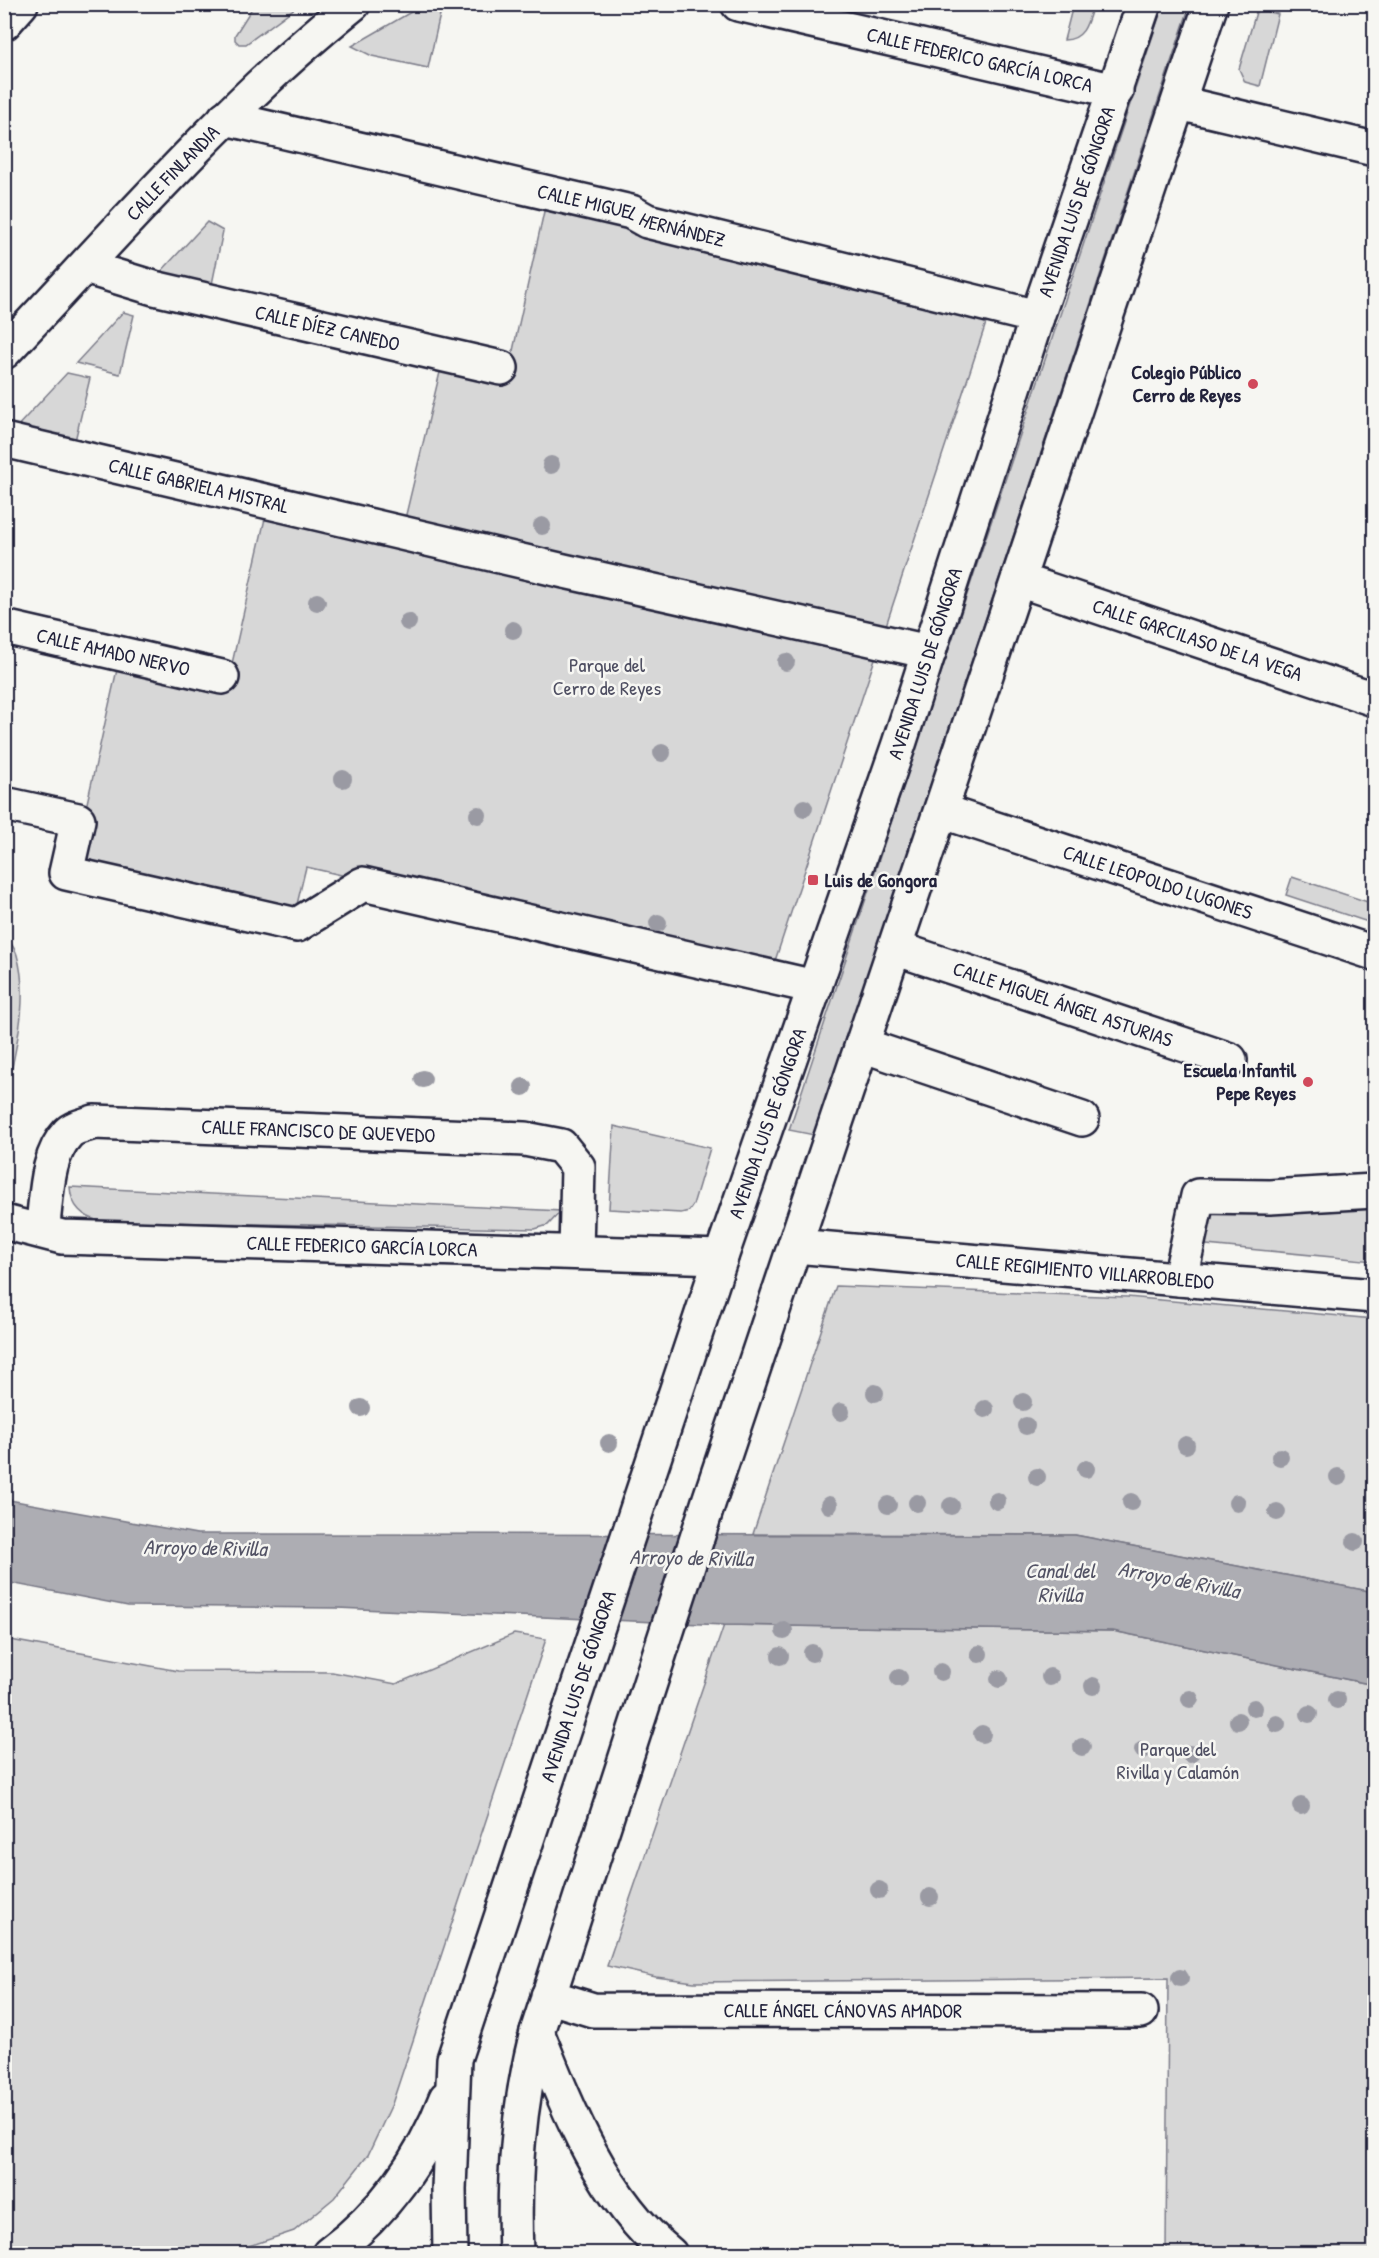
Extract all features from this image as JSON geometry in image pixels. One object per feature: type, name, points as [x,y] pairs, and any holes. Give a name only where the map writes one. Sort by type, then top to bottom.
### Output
[{"type":"street","points":[[4,23],[21,4]]},
{"type":"street","name":"CALLE FINLANDIA","points":[[4,352],[225,118],[300,47],[353,4]]},
{"type":"street","name":"CALLE FEDERICO GARCÍA LORCA","points":[[738,4],[849,17],[1116,91]]},
{"type":"street","name":"AVENIDA LUIS DE GÓNGORA","points":[[450,2253],[449,2189],[454,2060],[589,1649],[929,652],[1037,317],[1144,4]]},
{"type":"street","points":[[516,2253],[513,2185],[524,2083],[548,1996],[709,1501],[1211,4]]},
{"type":"street","points":[[1179,103],[1374,148]]},
{"type":"street","name":"CALLE MIGUEL HERNÁNDEZ","points":[[225,118],[631,212],[647,221],[1037,317]]},
{"type":"street","name":"CALLE DÍEZ CANEDO","points":[[85,267],[154,288],[501,368]]},
{"type":"street","name":"CALLE GABRIELA MISTRAL","points":[[4,440],[929,652]]},
{"type":"street","name":"CALLE GARCILASO DE LA VEGA","points":[[1019,580],[1374,699]]},
{"type":"street","name":"CALLE AMADO NERVO","points":[[4,627],[222,677]]},
{"type":"street","points":[[4,804],[78,820],[66,873],[297,925],[363,884],[815,987]]},
{"type":"street","name":"CALLE LEOPOLDO LUGONES","points":[[941,811],[1374,953]]},
{"type":"street","name":"CALLE MIGUEL ÁNGEL ASTURIAS","points":[[895,948],[1230,1060]]},
{"type":"street","points":[[862,1045],[1082,1119]]},
{"type":"street","name":"CALLE FRANCISCO DE QUEVEDO","points":[[42,1232],[53,1153],[69,1132],[94,1122],[525,1139],[561,1146],[578,1167],[576,1252]]},
{"type":"street","points":[[1180,1279],[1198,1197],[1270,1197],[1374,1191]]},
{"type":"street","name":"CALLE FEDERICO GARCÍA LORCA","points":[[4,1222],[62,1237],[721,1257]]},
{"type":"street","name":"CALLE REGIMIENTO VILLARROBLEDO","points":[[795,1246],[1374,1296]]},
{"type":"street","name":"CALLE ÁNGEL CÁNOVAS AMADOR","points":[[548,1996],[593,2010],[1141,2011]]},
{"type":"street","points":[[537,2032],[583,2139],[610,2184],[641,2225],[670,2253]]},
{"type":"street","points":[[329,2253],[377,2212],[401,2181],[440,2113],[453,2079]]},
{"type":"green space","points":[[254,5],[299,5],[246,44],[239,44],[235,40],[235,35]]},
{"type":"green space","points":[[423,5],[439,5],[441,10],[428,68],[372,56],[352,46]]},
{"type":"green space","points":[[1073,5],[1093,5],[1081,33],[1077,37],[1064,40]]},
{"type":"green space","points":[[1163,5],[1190,5],[814,1135],[789,1130]]},
{"type":"green space","points":[[1257,9],[1278,14],[1260,86],[1245,82],[1239,69]]},
{"type":"green space","name":"Parque del Cerro de Reyes","points":[[545,207],[636,227],[634,235],[988,317],[772,970],[732,964],[306,867],[293,921],[72,870],[118,665],[226,690],[266,514],[404,523],[441,368],[506,382]]},
{"type":"green space","points":[[207,222],[223,231],[211,289],[157,276]]},
{"type":"green space","points":[[123,312],[134,315],[120,374],[76,363]]},
{"type":"green space","points":[[67,373],[90,378],[74,445],[13,431]]},
{"type":"green space","points":[[1292,877],[1374,904],[1374,924],[1286,895]]},
{"type":"green space","points":[[5,935],[17,955],[22,992],[19,1029],[5,1103]]},
{"type":"green space","points":[[614,1126],[710,1148],[693,1205],[689,1211],[681,1213],[609,1209]]},
{"type":"green space","points":[[1374,1175],[1374,1261],[1186,1243],[1210,1181]]},
{"type":"green space","points":[[70,1187],[561,1211],[548,1225],[535,1229],[101,1221],[79,1210],[73,1200]]},
{"type":"green space","points":[[836,1286],[1127,1297],[1374,1319],[1374,1592],[1075,1535],[753,1534]]},
{"type":"green space","name":"Parque del Rivilla y Calamón","points":[[724,1625],[1113,1631],[1374,1685],[1374,2253],[1166,2253],[1168,1978],[694,1982],[656,1977],[607,1966]]},
{"type":"green space","points":[[514,1634],[546,1639],[392,2104],[368,2155],[334,2198],[294,2231],[228,2253],[5,2253],[5,1639],[178,1671],[332,1672],[396,1684]]},
{"type":"water","name":"Canal del Rivilla","points":[[4,1499],[197,1534],[1075,1535],[1374,1592],[1374,1685],[1113,1631],[724,1625],[337,1608],[128,1606],[5,1582]]},
{"type":"place","name":"Colegio Público Cerro de Reyes","points":[[1253,384]]},
{"type":"place","name":"Luis de Gongora","points":[[813,880]]},
{"type":"place","name":"Escuela Infantil Pepe Reyes","points":[[1308,1082]]},
{"type":"water label","name":"Arroyo de Rivilla","points":[[205,1548]]},
{"type":"water label","name":"Arroyo de Rivilla","points":[[691,1558]]},
{"type":"water label","name":"Arroyo de Rivilla","points":[[1179,1580]]}]
